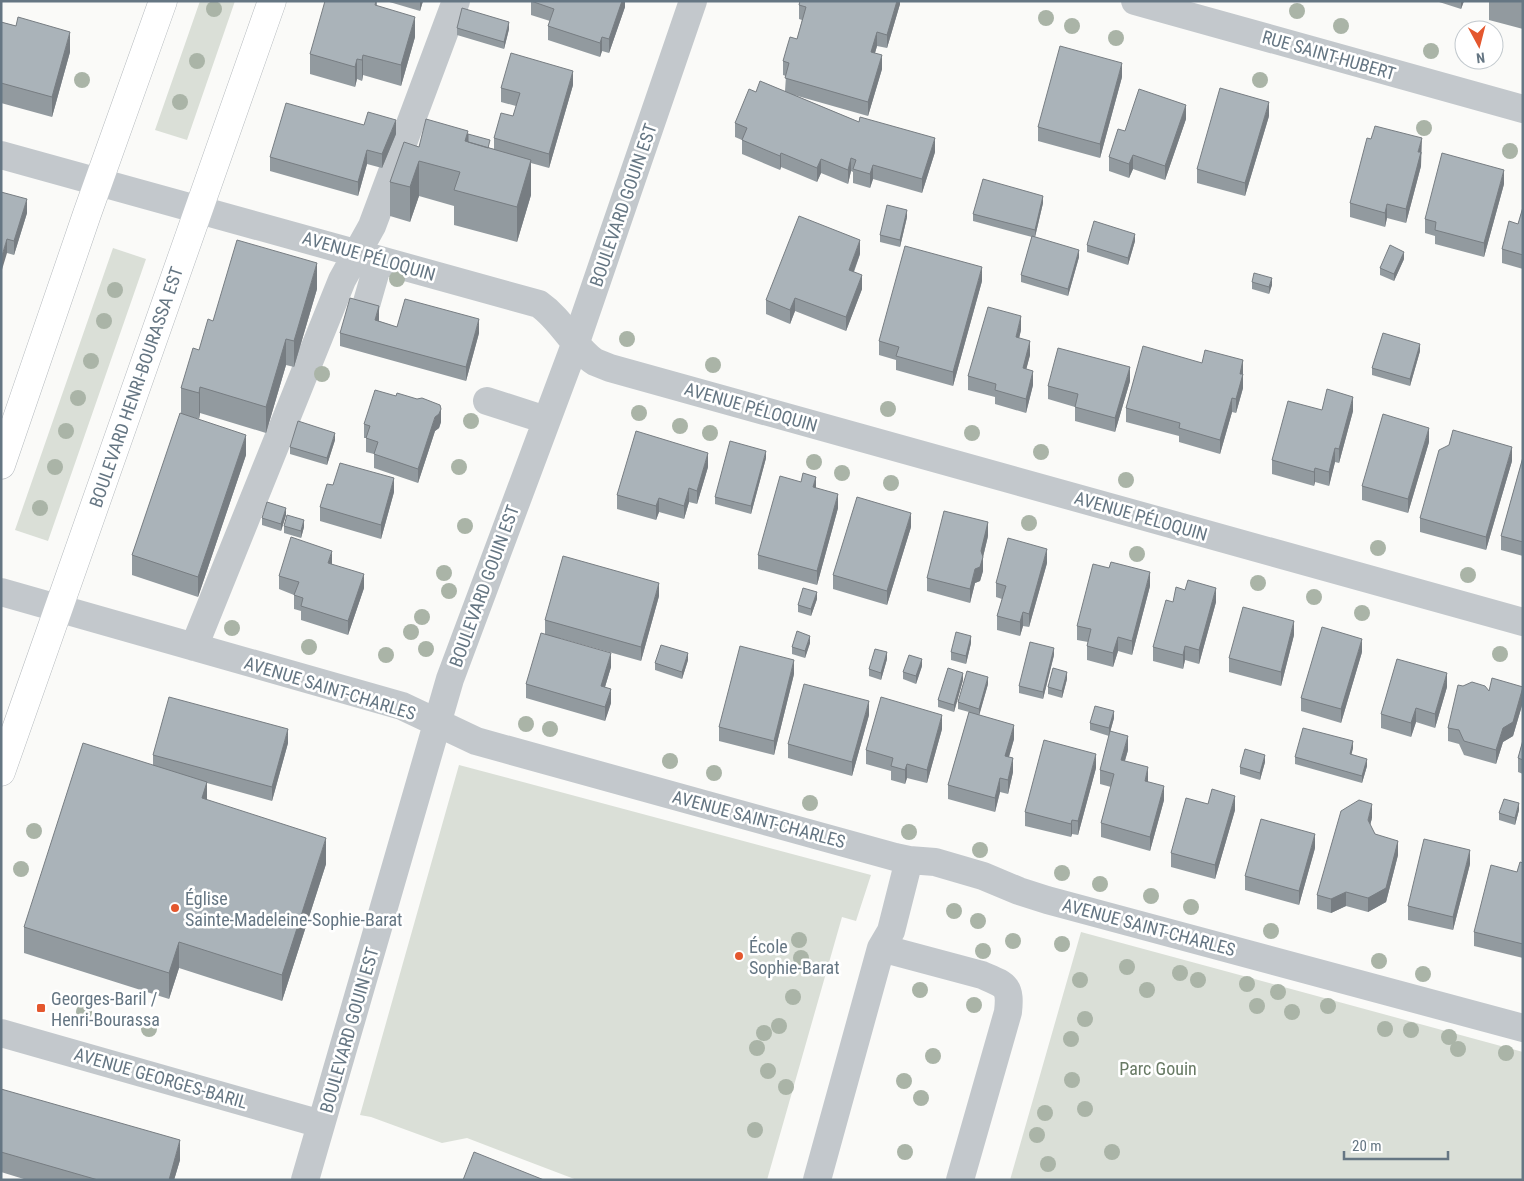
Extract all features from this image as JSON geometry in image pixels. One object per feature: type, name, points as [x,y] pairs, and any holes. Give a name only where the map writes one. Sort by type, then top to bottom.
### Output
[{"type":"main road","points":[[1,465],[163,1]]},
{"type":"main road","name":"BOULEVARD HENRI-BOURASSA EST","points":[[1,772],[272,1]]},
{"type":"street","points":[[363,316],[368,256],[376,218],[456,1]]},
{"type":"street","name":"BOULEVARD GOUIN EST","points":[[305,1180],[450,679],[576,342],[693,1]]},
{"type":"street","name":"RUE SAINT-HUBERT","points":[[1135,1],[1523,109]]},
{"type":"street","name":"AVENUE PÉLOQUIN","points":[[1,154],[539,304],[549,311],[596,362],[610,368],[1523,622]]},
{"type":"street","points":[[194,647],[342,280],[368,256]]},
{"type":"street","points":[[487,401],[546,420]]},
{"type":"street","name":"AVENUE SAINT-CHARLES","points":[[1,592],[402,706],[476,741],[909,860],[935,862],[983,876],[1020,891],[1065,905],[1523,1028]]},
{"type":"street","points":[[817,1180],[881,948],[891,931],[909,860]]},
{"type":"street","points":[[881,948],[982,975],[1002,985],[1009,994],[1008,1012],[960,1180]]},
{"type":"street","name":"AVENUE GEORGES-BARIL","points":[[1,1033],[322,1124]]},
{"type":"green space","points":[[200,1],[235,1],[187,140],[155,130]]},
{"type":"green space","points":[[113,248],[146,259],[48,541],[15,530]]},
{"type":"green space","name":"École Sophie-Barat","points":[[459,765],[871,875],[856,921],[842,917],[767,1180],[577,1180],[467,1138],[442,1143],[371,1117],[360,1115]]},
{"type":"green space","name":"Parc Gouin","points":[[1081,932],[1523,1052],[1523,1180],[1010,1180]]},
{"type":"building","points":[[325,1],[376,1],[375,5],[415,17],[401,65],[363,55],[362,60],[357,59],[355,67],[310,54]]},
{"type":"building","points":[[531,1],[622,1],[609,39],[602,37],[600,43],[548,26],[554,9]]},
{"type":"building","points":[[800,1],[897,1],[887,35],[877,32],[871,52],[882,55],[868,102],[785,78],[789,63],[783,61],[787,47],[790,37],[797,39],[806,7],[799,5]]},
{"type":"building","points":[[462,8],[509,22],[504,42],[457,28]]},
{"type":"building","points":[[18,17],[70,32],[52,97],[1,83],[1,22],[16,26]]},
{"type":"building","points":[[1060,46],[1122,63],[1100,144],[1038,127]]},
{"type":"building","points":[[511,53],[573,71],[549,154],[494,138],[501,113],[513,116],[520,93],[501,88]]},
{"type":"building","points":[[760,81],[859,122],[860,117],[935,138],[922,179],[873,165],[870,174],[853,169],[856,160],[851,158],[848,170],[821,159],[817,168],[781,153],[780,156],[742,140],[747,128],[735,123],[749,89],[756,92]]},
{"type":"building","points":[[1220,88],[1269,102],[1245,183],[1197,169]]},
{"type":"building","points":[[1139,89],[1186,105],[1165,166],[1133,155],[1129,164],[1109,157],[1118,129],[1125,131]]},
{"type":"building","points":[[286,103],[364,125],[368,112],[396,120],[382,154],[367,150],[358,182],[270,157]]},
{"type":"building","points":[[426,119],[468,131],[465,141],[531,160],[517,207],[454,190],[460,172],[419,161],[410,187],[390,182],[404,142],[419,147]]},
{"type":"building","points":[[1375,126],[1422,138],[1418,152],[1421,152],[1406,209],[1387,204],[1385,213],[1350,203],[1367,138],[1371,139]]},
{"type":"building","points":[[468,134],[490,140],[488,148],[468,142]]},
{"type":"building","points":[[1442,153],[1504,170],[1484,243],[1435,230],[1436,222],[1425,219]]},
{"type":"building","points":[[983,179],[1043,196],[1035,230],[973,214]]},
{"type":"building","points":[[1,192],[27,199],[14,241],[7,239],[1,259]]},
{"type":"building","points":[[887,205],[907,210],[900,240],[880,235]]},
{"type":"building","points":[[1523,207],[1523,255],[1502,249],[1509,221],[1518,224]]},
{"type":"building","points":[[799,216],[860,240],[849,270],[862,275],[846,317],[795,298],[790,310],[766,300]]},
{"type":"building","points":[[1094,221],[1135,234],[1128,258],[1087,245]]},
{"type":"building","points":[[1032,236],[1079,250],[1068,289],[1021,275]]},
{"type":"building","points":[[237,240],[317,263],[294,341],[286,339],[266,407],[200,387],[199,393],[181,388],[193,348],[199,350],[208,319],[213,321]]},
{"type":"building","points":[[1390,245],[1404,252],[1394,274],[1380,268]]},
{"type":"building","points":[[905,246],[982,267],[953,372],[896,356],[899,347],[879,341]]},
{"type":"building","points":[[1254,273],[1272,278],[1269,287],[1252,282]]},
{"type":"building","points":[[350,298],[379,306],[375,320],[397,327],[405,299],[479,319],[466,367],[340,333]]},
{"type":"building","points":[[988,307],[1021,316],[1016,337],[1030,341],[1023,368],[1033,371],[1026,399],[995,390],[996,384],[968,376]]},
{"type":"building","points":[[1383,333],[1420,344],[1410,379],[1372,368]]},
{"type":"building","points":[[1143,346],[1202,363],[1205,350],[1243,360],[1240,374],[1243,374],[1236,399],[1232,398],[1220,440],[1179,428],[1180,423],[1126,408]]},
{"type":"building","points":[[1058,348],[1130,367],[1115,418],[1075,407],[1078,394],[1048,386]]},
{"type":"building","points":[[1327,389],[1353,397],[1339,449],[1335,448],[1329,472],[1315,468],[1314,472],[1272,460],[1288,401],[1322,410]]},
{"type":"building","points":[[375,390],[396,396],[397,393],[417,399],[422,398],[440,405],[441,409],[435,417],[418,469],[374,454],[378,442],[366,438],[370,426],[364,424]]},
{"type":"building","points":[[180,413],[246,435],[198,577],[132,555]]},
{"type":"building","points":[[1383,414],[1429,428],[1408,499],[1362,486]]},
{"type":"building","points":[[298,421],[335,433],[327,458],[290,447]]},
{"type":"building","points":[[1453,430],[1512,447],[1486,537],[1420,518],[1439,450],[1449,445]]},
{"type":"building","points":[[636,431],[708,453],[697,491],[689,488],[684,506],[659,498],[656,506],[617,495]]},
{"type":"building","points":[[730,441],[766,451],[751,506],[715,497]]},
{"type":"building","points":[[1523,457],[1523,542],[1501,536]]},
{"type":"building","points":[[340,463],[394,478],[381,525],[320,507],[327,484],[333,485]]},
{"type":"building","points":[[803,473],[816,477],[813,487],[838,494],[817,571],[758,555],[780,476],[801,482]]},
{"type":"building","points":[[857,497],[911,513],[887,591],[833,575]]},
{"type":"building","points":[[267,502],[286,508],[281,524],[262,518]]},
{"type":"building","points":[[944,511],[988,522],[981,551],[983,557],[980,567],[975,569],[970,589],[927,578]]},
{"type":"building","points":[[287,515],[304,520],[301,531],[284,526]]},
{"type":"building","points":[[291,537],[332,551],[328,563],[364,574],[348,621],[301,606],[303,598],[294,595],[299,582],[279,576]]},
{"type":"building","points":[[1008,538],[1047,549],[1029,614],[1023,612],[1020,622],[997,616],[1006,586],[996,583]]},
{"type":"building","points":[[563,556],[659,583],[641,647],[545,620]]},
{"type":"building","points":[[1111,562],[1150,572],[1132,641],[1118,637],[1113,653],[1087,646],[1091,629],[1077,626],[1093,564],[1109,568]]},
{"type":"building","points":[[1188,580],[1216,588],[1199,650],[1185,646],[1183,655],[1153,647],[1166,600],[1173,602],[1176,587],[1185,590]]},
{"type":"building","points":[[803,588],[817,592],[811,609],[798,605]]},
{"type":"building","points":[[1243,607],[1294,621],[1281,672],[1229,658]]},
{"type":"building","points":[[1322,627],[1362,639],[1341,709],[1301,698]]},
{"type":"building","points":[[797,631],[810,636],[805,651],[792,647]]},
{"type":"building","points":[[956,632],[971,636],[966,656],[951,652]]},
{"type":"building","points":[[541,633],[611,653],[601,686],[611,689],[605,707],[526,684]]},
{"type":"building","points":[[1030,642],[1054,648],[1043,692],[1019,686]]},
{"type":"building","points":[[661,645],[688,653],[682,672],[655,663]]},
{"type":"building","points":[[740,646],[794,660],[774,741],[719,727]]},
{"type":"building","points":[[875,649],[887,652],[881,673],[869,669]]},
{"type":"building","points":[[909,655],[922,659],[916,676],[903,672]]},
{"type":"building","points":[[1397,659],[1447,673],[1435,714],[1416,708],[1411,723],[1381,714]]},
{"type":"building","points":[[948,668],[963,673],[954,705],[938,700]]},
{"type":"building","points":[[1053,668],[1067,672],[1062,691],[1048,687]]},
{"type":"building","points":[[967,671],[988,677],[979,709],[958,702]]},
{"type":"building","points":[[1492,678],[1523,687],[1513,722],[1503,728],[1496,750],[1464,741],[1459,730],[1448,728],[1458,685],[1463,686],[1472,682],[1485,686],[1489,691]]},
{"type":"building","points":[[804,684],[869,701],[852,762],[788,744]]},
{"type":"building","points":[[169,697],[288,729],[272,787],[153,755]]},
{"type":"building","points":[[881,697],[942,715],[927,770],[907,764],[905,770],[891,766],[893,758],[866,750]]},
{"type":"building","points":[[1095,706],[1114,711],[1109,728],[1090,723]]},
{"type":"building","points":[[969,712],[1014,725],[1005,756],[1013,758],[1008,780],[1000,778],[995,798],[948,785]]},
{"type":"building","points":[[1303,728],[1353,741],[1350,754],[1367,759],[1362,776],[1295,757]]},
{"type":"building","points":[[1110,731],[1128,736],[1121,760],[1148,767],[1145,781],[1164,786],[1150,837],[1101,823],[1114,774],[1100,770]]},
{"type":"building","points":[[1044,740],[1096,754],[1078,821],[1072,820],[1071,824],[1025,812]]},
{"type":"building","points":[[1523,740],[1523,760],[1518,758]]},
{"type":"building","name":"Église Sainte-Madeleine-Sophie-Barat","points":[[83,743],[207,782],[202,798],[326,838],[282,975],[179,942],[169,973],[24,927]]},
{"type":"building","points":[[1245,749],[1265,755],[1260,773],[1240,767]]},
{"type":"building","points":[[1212,789],[1235,796],[1215,865],[1171,853],[1186,798],[1208,804]]},
{"type":"building","points":[[1504,799],[1519,803],[1515,818],[1499,813]]},
{"type":"building","points":[[1359,800],[1372,804],[1368,820],[1375,834],[1398,841],[1386,888],[1368,898],[1346,892],[1331,899],[1317,895],[1341,811]]},
{"type":"building","points":[[1261,819],[1315,834],[1299,891],[1245,876]]},
{"type":"building","points":[[1424,839],[1470,850],[1453,917],[1408,906]]},
{"type":"building","points":[[1520,862],[1523,863],[1523,944],[1474,932],[1491,865],[1517,872]]},
{"type":"building","points":[[1,1089],[180,1140],[169,1180],[98,1180],[1,1152]]},
{"type":"building","points":[[474,1152],[544,1180],[463,1180]]},
{"type":"place","name":"Église Sainte-Madeleine-Sophie-Barat","points":[[175,908]]},
{"type":"place","name":"École Sophie-Barat","points":[[739,956]]},
{"type":"place","name":"Georges-Baril / Henri-Bourassa","points":[[41,1008]]}]
